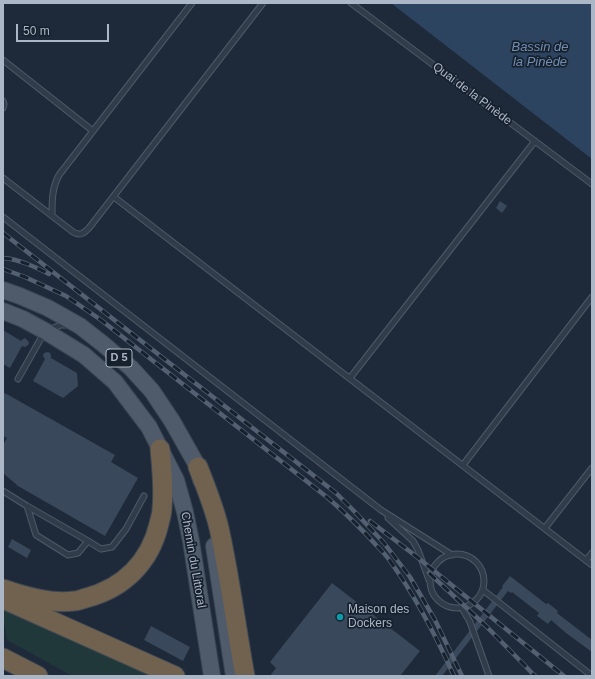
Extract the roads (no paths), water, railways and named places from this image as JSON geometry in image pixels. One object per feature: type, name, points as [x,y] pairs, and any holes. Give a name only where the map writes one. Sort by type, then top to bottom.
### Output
[{"type":"highway","points":[[8,596],[47,601],[74,601],[97,595],[117,585],[134,572],[147,556],[156,535],[162,511],[163,485],[160,449]]},
{"type":"highway","points":[[198,467],[211,501],[227,565],[245,676]]},
{"type":"highway","points":[[8,596],[175,676]]},
{"type":"highway","points":[[3,658],[37,676]]},
{"type":"highway","points":[[3,666],[6,676]]},
{"type":"main road","name":"D 5","points":[[3,290],[41,305],[80,326],[131,368],[152,391],[172,421],[198,467]]},
{"type":"main road","name":"D 5","points":[[3,311],[23,319],[45,331],[84,356],[115,382],[149,427],[160,449]]},
{"type":"main road","name":"Chemin du Littoral","points":[[160,449],[176,480],[185,512],[191,540],[212,676]]},
{"type":"main road","name":"Chemin du Littoral","points":[[198,467],[211,529],[234,676]]},
{"type":"lane","points":[[52,215],[55,182],[192,3]]},
{"type":"lane","points":[[3,178],[73,232],[81,234],[89,228],[114,197],[263,3]]},
{"type":"lane","name":"Quai de la Pinède","points":[[351,3],[592,184]]},
{"type":"lane","points":[[3,60],[93,131]]},
{"type":"lane","points":[[3,101],[3,108]]},
{"type":"lane","points":[[350,378],[535,141]]},
{"type":"lane","points":[[114,197],[592,565]]},
{"type":"lane","points":[[3,217],[380,510],[413,541],[418,550],[432,591],[440,602],[452,608],[466,607],[473,603],[481,595],[484,582],[480,566],[475,560],[460,554],[444,558],[437,563],[433,570],[430,582]]},
{"type":"lane","points":[[463,465],[592,297]]},
{"type":"lane","points":[[18,379],[45,331],[61,325],[80,326]]},
{"type":"lane","points":[[545,528],[592,468]]},
{"type":"lane","points":[[3,491],[101,549],[112,547],[126,529],[144,496]]},
{"type":"lane","points":[[27,506],[36,534],[68,555],[78,553],[88,541]]},
{"type":"lane","points":[[380,510],[452,555]]},
{"type":"lane","points":[[586,560],[592,553]]},
{"type":"lane","points":[[483,590],[592,676]]},
{"type":"lane","points":[[462,608],[470,622],[489,676]]},
{"type":"water","name":"Bassin de la Pinède","points":[[391,3],[592,3],[592,159]]},
{"type":"railway","points":[[3,233],[336,493],[384,543],[410,577],[435,620],[462,676]]},
{"type":"railway","points":[[3,258],[33,266],[49,274]]},
{"type":"railway","points":[[3,269],[25,277],[66,296],[101,320],[328,498],[359,527],[388,559],[425,617],[454,676]]},
{"type":"railway","points":[[370,521],[417,557],[564,676]]},
{"type":"railway","points":[[429,573],[486,626],[535,676]]},
{"type":"place","name":"Maison des Dockers","points":[[340,617]]}]
